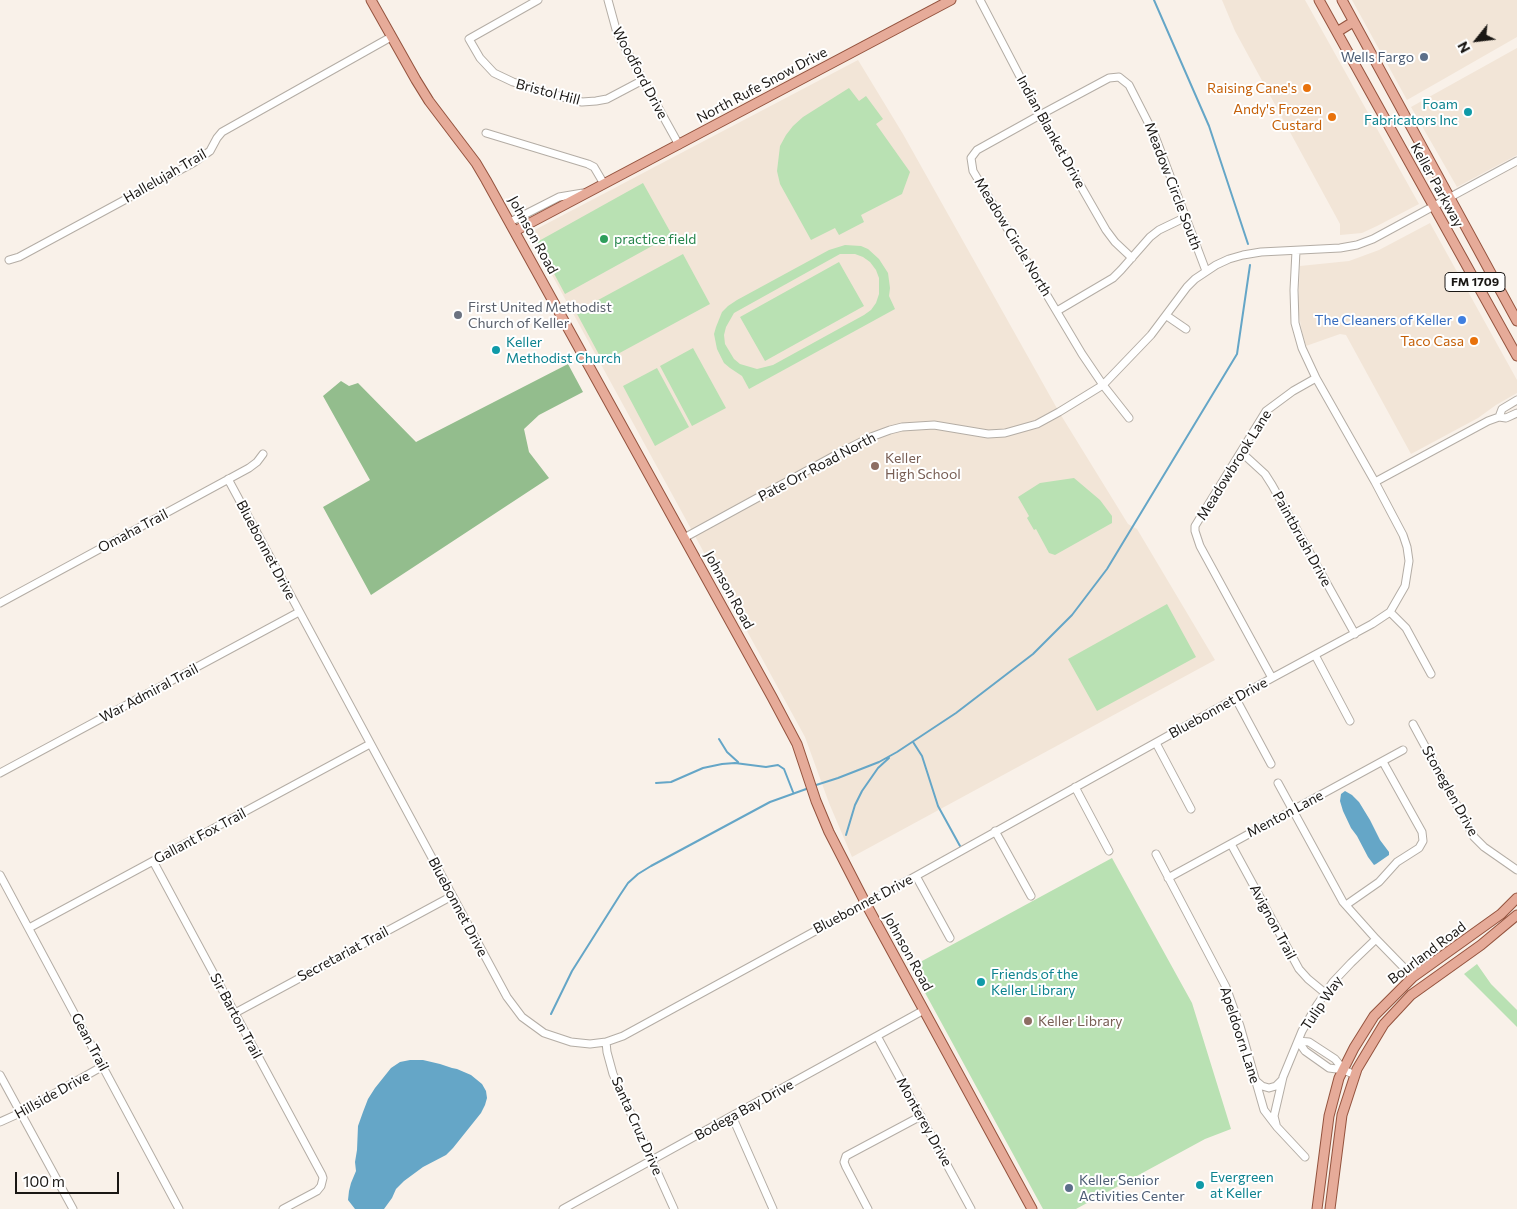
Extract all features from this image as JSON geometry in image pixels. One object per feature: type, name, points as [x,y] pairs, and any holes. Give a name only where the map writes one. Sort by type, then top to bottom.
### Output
[{"type":"main road","name":"Johnson Road","points":[[371,0],[429,101],[479,168],[510,222],[793,736],[829,832],[1032,1209]]},
{"type":"main road","name":"North Rufe Snow Drive","points":[[515,232],[951,0]]},
{"type":"main road","name":"Keller Parkway","points":[[1319,0],[1517,356]]},
{"type":"main road","name":"Keller Parkway","points":[[1342,0],[1517,321]]},
{"type":"main road","points":[[1337,32],[1353,22]]},
{"type":"main road","name":"Bourland Road","points":[[1317,1209],[1329,1116],[1339,1078],[1354,1048],[1374,1016],[1413,977],[1501,914],[1517,898]]},
{"type":"main road","name":"Bourland Road","points":[[1330,1209],[1342,1115],[1357,1069],[1384,1024],[1411,995],[1481,946],[1517,915]]},
{"type":"street","name":"Bristol Hill","points":[[538,0],[469,39],[484,64],[500,77],[576,101],[589,102],[607,99],[643,80]]},
{"type":"street","name":"Woodford Drive","points":[[608,0],[617,33],[678,144]]},
{"type":"street","name":"Indian Blanket Drive","points":[[980,0],[1040,115],[1106,230],[1115,242],[1132,258]]},
{"type":"street","name":"Hallelujah Trail","points":[[9,260],[19,257],[193,163],[210,151],[222,132],[391,37]]},
{"type":"street","name":"Meadow Circle South","points":[[1040,115],[1110,78],[1119,77],[1125,80],[1135,94],[1155,136],[1206,271]]},
{"type":"street","name":"Meadow Circle North","points":[[1040,115],[978,150],[971,158],[973,171],[1082,354],[1128,418]]},
{"type":"street","points":[[486,133],[588,164],[594,167],[604,184]]},
{"type":"street","name":"Pate Orr Road North","points":[[684,538],[871,437],[902,427],[934,425],[988,434],[1005,433],[1037,424],[1103,385],[1152,335],[1187,288],[1206,271],[1230,258],[1243,255],[1262,252],[1322,250],[1357,245],[1373,239],[1434,207],[1517,161]]},
{"type":"street","name":"North Rufe Snow Drive","points":[[510,222],[559,197],[586,193]]},
{"type":"street","points":[[1057,311],[1113,278],[1159,230],[1186,217]]},
{"type":"street","name":"Bluebonnet Drive","points":[[228,479],[507,997],[522,1017],[544,1033],[571,1042],[590,1044],[606,1042],[623,1036],[865,902],[916,876],[1272,678],[1355,634],[1390,612],[1405,586],[1409,561],[1407,547],[1375,482],[1316,378],[1302,348],[1295,323],[1296,250]]},
{"type":"street","points":[[1167,316],[1186,329]]},
{"type":"street","name":"Meadowbrook Lane","points":[[1272,678],[1200,546],[1195,526],[1266,411],[1292,391],[1316,378]]},
{"type":"street","points":[[1499,417],[1502,409],[1517,400]]},
{"type":"street","points":[[1375,482],[1488,421],[1499,417],[1506,418],[1517,413]]},
{"type":"street","name":"Paintbrush Drive","points":[[1241,452],[1265,474],[1272,485],[1355,634]]},
{"type":"street","name":"Omaha Trail","points":[[0,603],[228,479],[252,465],[263,454]]},
{"type":"street","name":"War Admiral Trail","points":[[0,774],[299,612]]},
{"type":"street","points":[[1390,612],[1406,628],[1431,674]]},
{"type":"street","points":[[1315,655],[1350,721]]},
{"type":"street","points":[[1236,699],[1271,764]]},
{"type":"street","name":"Stoneglen Drive","points":[[1413,724],[1477,841],[1517,870]]},
{"type":"street","points":[[1156,743],[1191,809]]},
{"type":"street","name":"Gallant Fox Trail","points":[[29,928],[370,744]]},
{"type":"street","name":"Menton Lane","points":[[1168,878],[1402,750]]},
{"type":"street","points":[[1346,905],[1379,882],[1402,859],[1419,848],[1423,841],[1422,832],[1383,762]]},
{"type":"street","points":[[1278,784],[1346,905],[1413,977]]},
{"type":"street","points":[[1075,787],[1109,850]]},
{"type":"street","points":[[995,831],[1030,896]]},
{"type":"street","name":"Avignon Trail","points":[[1231,844],[1299,969],[1325,993]]},
{"type":"street","name":"Apeldoorn Lane","points":[[1156,854],[1226,986],[1240,1026],[1264,1110],[1305,1157]]},
{"type":"street","name":"Sir Barton Trail","points":[[153,862],[323,1178],[321,1186],[317,1191],[283,1209]]},
{"type":"street","name":"Gean Trail","points":[[0,875],[179,1209]]},
{"type":"street","points":[[916,876],[950,938]]},
{"type":"street","name":"Secretariat Trail","points":[[234,1013],[452,896]]},
{"type":"street","name":"Tulip Way","points":[[1277,1127],[1274,1118],[1283,1077],[1309,1018],[1325,993],[1351,963],[1376,939]]},
{"type":"street","name":"Bodega Bay Drive","points":[[562,1209],[575,1206],[652,1160],[924,1010]]},
{"type":"street","name":"Monterey Drive","points":[[877,1036],[971,1209]]},
{"type":"street","points":[[1298,1041],[1305,1051],[1329,1068],[1344,1070],[1355,1075]]},
{"type":"street","name":"Santa Cruz Drive","points":[[606,1042],[612,1074],[674,1209]]},
{"type":"street","name":"Hillside Drive","points":[[0,1122],[20,1113],[103,1066]]},
{"type":"street","points":[[0,1075],[73,1209]]},
{"type":"street","points":[[1254,1077],[1260,1085],[1269,1088],[1278,1085],[1283,1077]]},
{"type":"street","points":[[732,1116],[773,1209]]},
{"type":"street","points":[[868,1209],[846,1167],[844,1162],[846,1156],[921,1116]]},
{"type":"shaded area","points":[[1222,0],[1305,0],[1419,204],[1362,233],[1340,235],[1340,224],[1235,31]]},
{"type":"shaded area","points":[[1352,0],[1517,0],[1517,37],[1407,100]]},
{"type":"shaded area","name":"Foam Fabricators Inc","points":[[1517,48],[1517,155],[1457,187],[1411,107]]},
{"type":"shaded area","name":"Keller High School","points":[[858,60],[903,134],[1059,412],[1128,524],[1137,529],[1215,660],[852,857],[829,803],[805,737],[529,233]]},
{"type":"shaded area","points":[[1430,223],[1517,380],[1517,393],[1478,418],[1411,454],[1346,335],[1340,334],[1306,346],[1298,309],[1300,266],[1349,261],[1379,250]]},
{"type":"green space","points":[[849,88],[859,101],[866,96],[883,119],[876,124],[910,172],[902,194],[861,215],[864,222],[839,235],[835,228],[811,240],[780,184],[777,171],[780,146],[793,126],[803,117]]},
{"type":"green space","name":"practice field","points":[[643,183],[672,235],[565,294],[537,242]]},
{"type":"green space","points":[[845,245],[861,246],[868,249],[879,259],[888,273],[889,296],[895,309],[749,389],[742,376],[724,363],[717,349],[714,334],[722,312],[737,300],[829,250]],"holes":[[[840,254],[855,254],[870,262],[879,278],[879,294],[871,310],[773,365],[757,369],[740,364],[734,359],[725,344],[724,335],[734,313]]]},
{"type":"green space","name":"practice field","points":[[683,254],[710,304],[603,362],[576,312]]},
{"type":"green space","points":[[839,262],[864,306],[765,361],[740,317]]},
{"type":"green space","points":[[693,348],[726,408],[692,426],[660,366]]},
{"type":"green space","points":[[568,364],[583,392],[539,415],[524,429],[529,452],[549,478],[371,595],[323,507],[370,480],[323,396],[341,381],[349,386],[358,383],[416,442]]},
{"type":"green space","points":[[657,368],[689,427],[655,446],[623,386]]},
{"type":"green space","points":[[1074,478],[1100,500],[1112,516],[1112,523],[1055,555],[1049,553],[1036,529],[1034,530],[1027,518],[1029,516],[1018,497],[1040,483]]},
{"type":"green space","points":[[1167,604],[1196,657],[1097,711],[1068,659]]},
{"type":"green space","points":[[1112,858],[1192,1003],[1231,1129],[1205,1139],[1076,1209],[1043,1209],[911,967]]},
{"type":"green space","points":[[1477,964],[1491,984],[1517,1010],[1517,1027],[1464,974]]},
{"type":"water","points":[[1345,791],[1359,802],[1380,840],[1389,852],[1389,855],[1374,865],[1351,828],[1343,811],[1340,801],[1341,794]]},
{"type":"water","points":[[423,1060],[440,1064],[471,1075],[482,1084],[486,1091],[485,1105],[481,1113],[453,1148],[446,1155],[423,1167],[404,1181],[396,1189],[384,1209],[355,1209],[348,1200],[351,1183],[356,1171],[358,1126],[363,1112],[375,1088],[391,1068],[400,1062]]},
{"type":"waterway","points":[[1154,0],[1209,126],[1248,244]]},
{"type":"waterway","points":[[813,786],[879,762],[897,752],[956,713],[1033,654],[1072,615],[1107,569],[1237,354],[1250,265]]},
{"type":"waterway","points":[[719,739],[727,752],[738,762]]},
{"type":"waterway","points":[[913,742],[922,756],[938,806],[960,846]]},
{"type":"waterway","points":[[846,835],[855,805],[862,791],[878,768],[889,758]]},
{"type":"waterway","points":[[656,783],[671,782],[703,768],[722,764],[735,763],[766,767],[778,765],[784,769],[793,792]]},
{"type":"waterway","points":[[551,1014],[572,971],[628,883],[638,874],[770,802],[809,788]]},
{"type":"place","name":"Wells Fargo","points":[[1424,57]]},
{"type":"place","name":"Raising Cane's","points":[[1307,88]]},
{"type":"place","name":"Foam Fabricators Inc","points":[[1468,112]]},
{"type":"place","name":"Andy's Frozen Custard","points":[[1332,117]]},
{"type":"place","name":"practice field","points":[[604,239]]},
{"type":"place","name":"First United Methodist Church of Keller","points":[[458,315]]},
{"type":"place","name":"The Cleaners of Keller","points":[[1462,320]]},
{"type":"place","name":"Taco Casa","points":[[1474,341]]},
{"type":"place","name":"Keller Methodist Church","points":[[496,350]]},
{"type":"place","name":"Keller High School","points":[[875,466]]},
{"type":"place","name":"Friends of the Keller Library","points":[[981,982]]},
{"type":"place","name":"Keller Library","points":[[1028,1021]]},
{"type":"place","name":"Evergreen at Keller","points":[[1200,1185]]},
{"type":"place","name":"Keller Senior Activities Center","points":[[1069,1188]]}]
